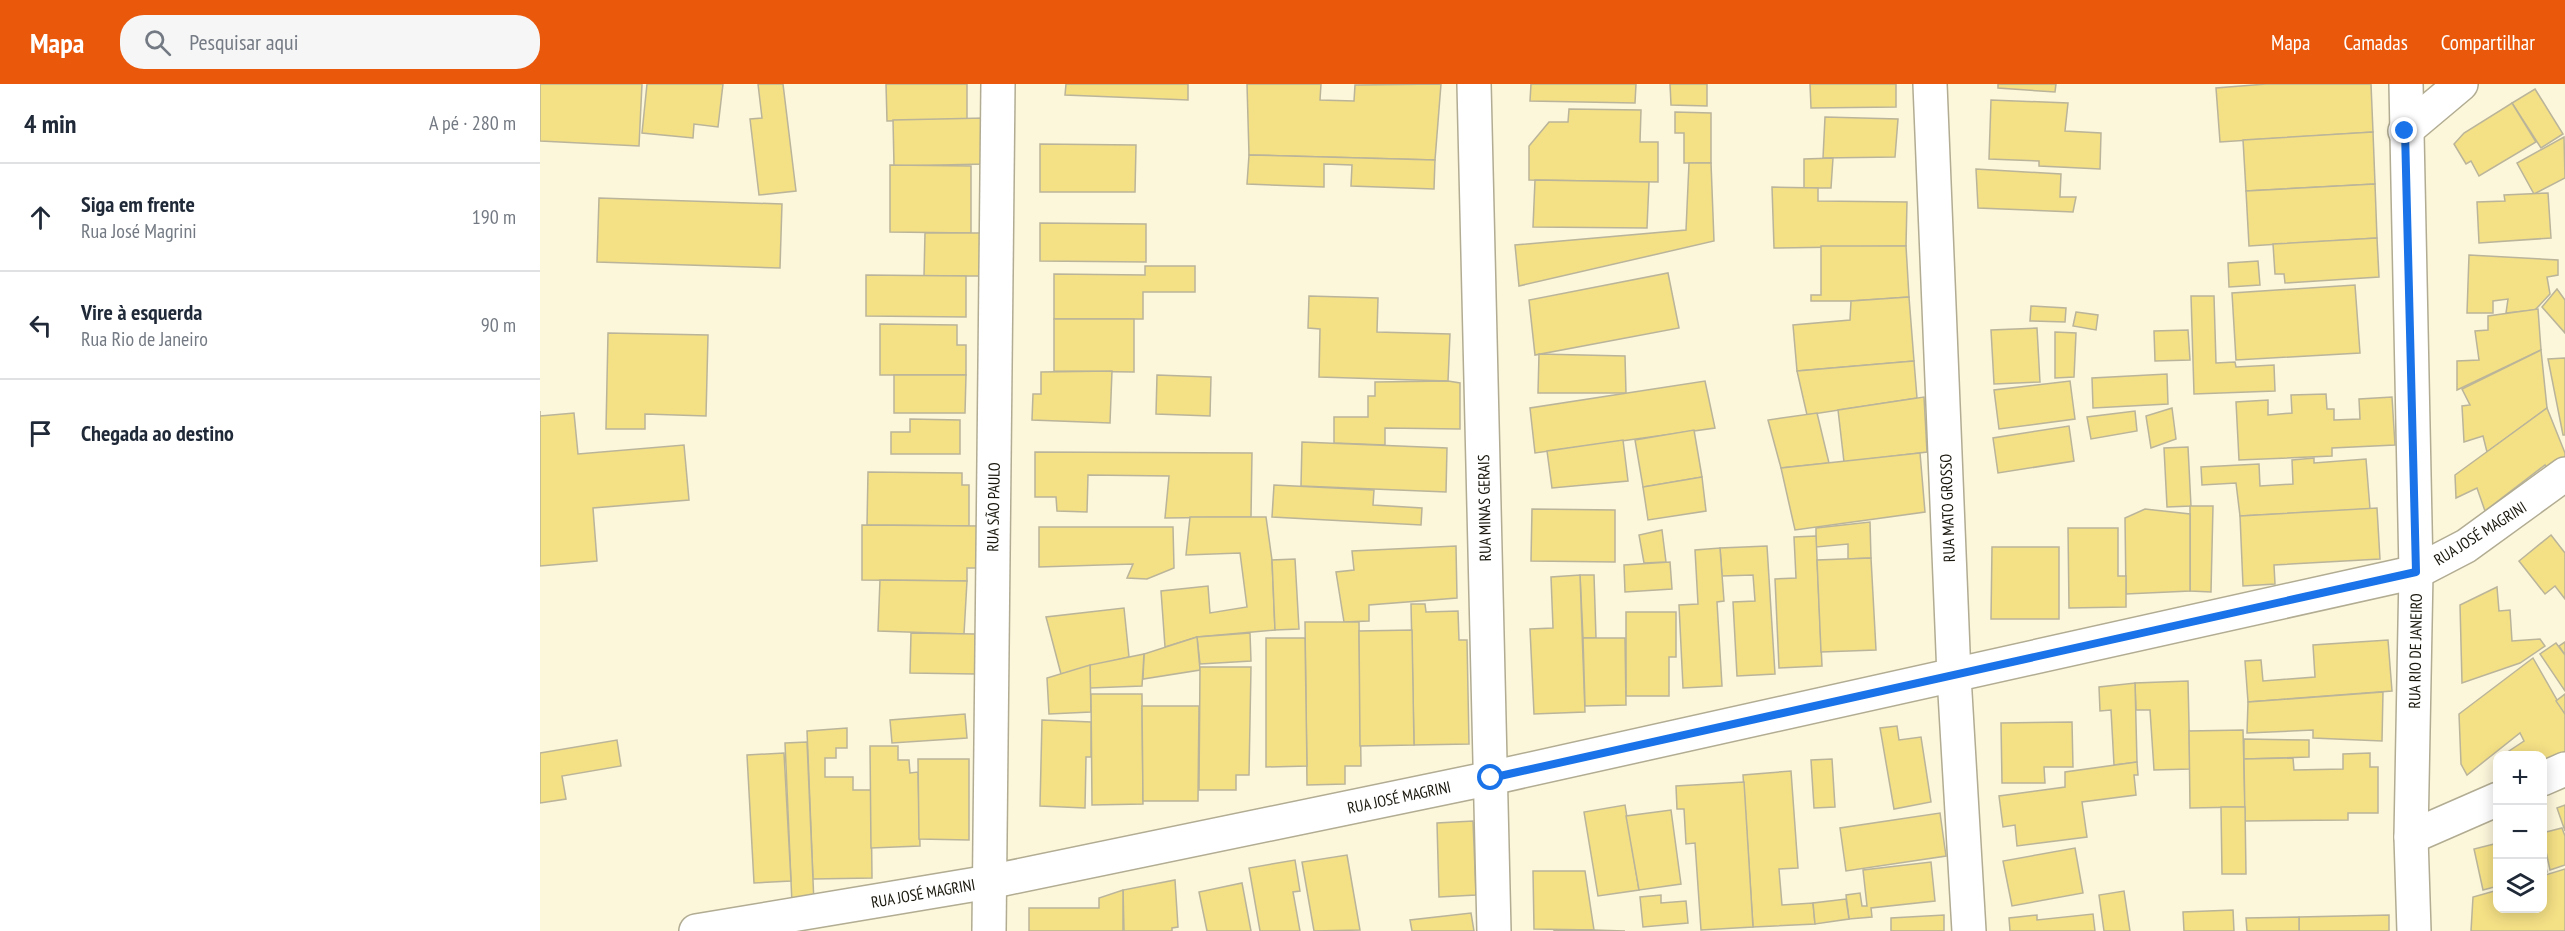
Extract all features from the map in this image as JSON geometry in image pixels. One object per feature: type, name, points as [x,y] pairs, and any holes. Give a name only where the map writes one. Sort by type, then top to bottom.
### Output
[{"type":"street","name":"RUA SÃO PAULO","points":[[988,931],[998,84]]},
{"type":"street","name":"RUA MINAS GERAIS","points":[[1474,84],[1494,931]]},
{"type":"street","name":"RUA MATO GROSSO","points":[[1930,84],[1954,676],[1969,931]]},
{"type":"street","name":"RUA RIO DE JANEIRO","points":[[2406,84],[2405,131],[2416,572],[2411,837],[2414,931]]},
{"type":"street","points":[[2405,131],[2461,84]]},
{"type":"street","name":"RUA JOSÉ MAGRINI","points":[[696,931],[988,882],[1491,778],[2416,572],[2466,546],[2565,474]]},
{"type":"street","points":[[2547,777],[2565,769]]},
{"type":"street","points":[[2411,837],[2493,801]]},
{"type":"building","points":[[540,84],[642,84],[639,146],[540,141]]},
{"type":"building","points":[[647,84],[723,84],[718,127],[694,124],[693,138],[642,133]]},
{"type":"building","points":[[758,84],[783,84],[796,191],[759,195],[750,119],[762,118]]},
{"type":"building","points":[[886,84],[967,84],[967,119],[887,121]]},
{"type":"building","points":[[1066,84],[1188,84],[1188,100],[1065,95]]},
{"type":"building","points":[[1247,84],[1321,84],[1320,100],[1354,101],[1355,85],[1441,84],[1435,160],[1249,155]]},
{"type":"building","points":[[1531,84],[1636,84],[1635,103],[1530,101]]},
{"type":"building","points":[[1670,84],[1707,84],[1707,106],[1671,105]]},
{"type":"building","points":[[1810,84],[1896,84],[1896,107],[1811,108]]},
{"type":"building","points":[[1998,84],[2056,84],[2055,92],[1998,88]]},
{"type":"building","points":[[2266,84],[2371,84],[2373,132],[2220,142],[2216,88]]},
{"type":"building","points":[[2535,89],[2563,134],[2541,148],[2512,103]]},
{"type":"building","points":[[1991,100],[2068,103],[2065,131],[2101,133],[2100,169],[2039,166],[2039,161],[1989,159]]},
{"type":"building","points":[[2512,103],[2536,142],[2479,176],[2471,161],[2466,164],[2454,144],[2464,133]]},
{"type":"building","points":[[1569,109],[1641,110],[1640,142],[1658,142],[1658,182],[1529,180],[1529,146],[1549,122],[1568,122]]},
{"type":"building","points":[[1675,112],[1711,113],[1711,163],[1684,163],[1684,133],[1675,133]]},
{"type":"building","points":[[1825,117],[1898,119],[1895,157],[1823,158]]},
{"type":"building","points":[[985,118],[986,164],[894,166],[893,120]]},
{"type":"building","points":[[2373,132],[2375,184],[2246,191],[2243,140]]},
{"type":"building","points":[[2564,137],[2565,178],[2534,194],[2517,163]]},
{"type":"building","points":[[1040,144],[1136,145],[1135,192],[1040,192]]},
{"type":"building","points":[[1249,155],[1435,160],[1434,189],[1351,186],[1352,165],[1324,164],[1324,187],[1247,184]]},
{"type":"building","points":[[1833,158],[1831,188],[1804,188],[1804,159]]},
{"type":"building","points":[[1689,163],[1711,163],[1714,241],[1519,286],[1515,245],[1686,230]]},
{"type":"building","points":[[890,165],[971,166],[971,233],[890,232]]},
{"type":"building","points":[[1976,169],[2061,174],[2060,197],[2076,197],[2073,212],[1978,208]]},
{"type":"building","points":[[1535,180],[1649,182],[1647,228],[1533,227]]},
{"type":"building","points":[[2375,184],[2377,238],[2249,246],[2246,191]]},
{"type":"building","points":[[1772,187],[1818,188],[1818,201],[1907,202],[1906,246],[1774,248]]},
{"type":"building","points":[[2548,193],[2551,238],[2479,243],[2477,202],[2505,201],[2504,195]]},
{"type":"building","points":[[599,198],[782,204],[780,268],[597,262]]},
{"type":"building","points":[[1040,223],[1146,224],[1146,262],[1040,261]]},
{"type":"building","points":[[925,233],[984,233],[983,276],[924,276]]},
{"type":"building","points":[[2377,238],[2379,277],[2285,283],[2284,274],[2275,274],[2273,244]]},
{"type":"building","points":[[1821,246],[1906,246],[1909,297],[1811,301],[1811,295],[1821,295]]},
{"type":"building","points":[[2469,255],[2558,260],[2558,275],[2547,277],[2550,294],[2535,310],[2506,313],[2508,299],[2493,301],[2493,313],[2467,313]]},
{"type":"building","points":[[2258,261],[2260,285],[2229,287],[2228,263]]},
{"type":"building","points":[[1145,266],[1195,266],[1195,292],[1143,292],[1143,319],[1054,319],[1054,274],[1145,275]]},
{"type":"building","points":[[1668,273],[1679,328],[1535,355],[1529,300]]},
{"type":"building","points":[[866,275],[966,276],[966,317],[866,316]]},
{"type":"building","points":[[2355,285],[2360,353],[2236,360],[2232,293]]},
{"type":"building","points":[[2557,289],[2565,300],[2565,333],[2542,307]]},
{"type":"building","points":[[1309,296],[1378,298],[1377,332],[1450,334],[1448,381],[1319,377],[1320,329],[1308,328]]},
{"type":"building","points":[[2191,296],[2214,296],[2216,363],[2235,362],[2236,367],[2274,365],[2275,391],[2194,394]]},
{"type":"building","points":[[1909,297],[1914,361],[1797,371],[1793,325],[1850,320],[1851,301]]},
{"type":"building","points":[[2031,306],[2066,308],[2065,322],[2030,321]]},
{"type":"building","points":[[2538,309],[2541,350],[2457,390],[2457,361],[2479,360],[2475,331],[2488,330],[2488,316]]},
{"type":"building","points":[[2076,312],[2098,315],[2096,330],[2073,326]]},
{"type":"building","points":[[1054,319],[1134,319],[1134,372],[1054,371]]},
{"type":"building","points":[[880,324],[957,325],[957,345],[966,345],[966,375],[880,375]]},
{"type":"building","points":[[2037,328],[2040,382],[1994,384],[1991,330]]},
{"type":"building","points":[[2188,330],[2190,360],[2155,361],[2154,331]]},
{"type":"building","points":[[2055,332],[2076,333],[2074,377],[2055,378]]},
{"type":"building","points":[[608,333],[708,335],[706,416],[645,414],[645,429],[606,429]]},
{"type":"building","points":[[2541,350],[2547,408],[2487,452],[2483,436],[2464,442],[2462,406],[2470,405],[2462,389]]},
{"type":"building","points":[[1539,354],[1625,356],[1626,393],[1538,393]]},
{"type":"building","points":[[2565,358],[2565,435],[2563,435],[2548,359]]},
{"type":"building","points":[[1914,361],[1917,398],[1807,415],[1797,371]]},
{"type":"building","points":[[1112,371],[1110,423],[1032,420],[1033,394],[1041,394],[1041,372]]},
{"type":"building","points":[[2167,374],[2168,404],[2093,408],[2092,378]]},
{"type":"building","points":[[894,375],[966,375],[965,413],[894,413]]},
{"type":"building","points":[[1157,375],[1211,377],[1210,416],[1156,414]]},
{"type":"building","points":[[1448,381],[1460,383],[1460,429],[1385,428],[1385,445],[1334,443],[1334,417],[1368,417],[1368,396],[1375,396],[1375,382]]},
{"type":"building","points":[[1705,381],[1715,428],[1535,453],[1530,408]]},
{"type":"building","points":[[2070,381],[2075,419],[1999,429],[1994,390]]},
{"type":"building","points":[[2326,394],[2327,409],[2334,409],[2334,420],[2360,419],[2359,399],[2392,397],[2395,445],[2332,448],[2332,456],[2239,460],[2236,402],[2268,400],[2268,415],[2292,413],[2291,395]]},
{"type":"building","points":[[1924,397],[1927,452],[1844,462],[1838,410]]},
{"type":"building","points":[[2172,408],[2176,439],[2151,448],[2146,416]]},
{"type":"building","points":[[2547,408],[2565,453],[2565,460],[2548,473],[2545,465],[2485,511],[2477,488],[2456,498],[2455,475]]},
{"type":"building","points":[[2135,411],[2137,431],[2091,439],[2087,417]]},
{"type":"building","points":[[574,413],[578,454],[684,445],[689,500],[593,508],[597,561],[540,566],[540,416]]},
{"type":"building","points":[[1817,413],[1829,463],[1781,468],[1768,420]]},
{"type":"building","points":[[910,419],[960,420],[960,454],[891,454],[891,432],[910,432]]},
{"type":"building","points":[[2069,426],[2074,461],[1998,473],[1993,438]]},
{"type":"building","points":[[1694,430],[1702,477],[1643,487],[1635,440]]},
{"type":"building","points":[[1623,440],[1628,481],[1552,488],[1547,451]]},
{"type":"building","points":[[1302,442],[1447,448],[1446,492],[1301,486]]},
{"type":"building","points":[[2188,447],[2191,506],[2167,507],[2164,448]]},
{"type":"building","points":[[1035,452],[1252,453],[1251,517],[1165,518],[1169,476],[1088,475],[1087,512],[1057,511],[1056,497],[1035,497]]},
{"type":"building","points":[[1920,453],[1925,512],[1795,530],[1781,468]]},
{"type":"building","points":[[2314,458],[2314,463],[2366,459],[2370,509],[2240,516],[2236,483],[2202,485],[2201,467],[2259,464],[2260,486],[2293,484],[2292,460]]},
{"type":"building","points":[[868,472],[962,473],[962,485],[969,485],[969,526],[867,525]]},
{"type":"building","points":[[1702,477],[1706,511],[1648,520],[1643,487]]},
{"type":"building","points":[[1274,485],[1374,490],[1373,505],[1422,508],[1421,525],[1272,517]]},
{"type":"building","points":[[2190,506],[2213,506],[2211,592],[2190,591]]},
{"type":"building","points":[[2377,508],[2380,559],[2274,565],[2275,584],[2243,586],[2240,516]]},
{"type":"building","points":[[1532,509],[1615,510],[1615,562],[1531,561]]},
{"type":"building","points":[[2145,509],[2190,514],[2190,591],[2126,594],[2125,518]]},
{"type":"building","points":[[1190,517],[1266,517],[1272,560],[1275,630],[1197,637],[1165,647],[1161,591],[1208,586],[1210,613],[1247,607],[1240,553],[1186,555]]},
{"type":"building","points":[[1870,522],[1871,558],[1848,559],[1848,544],[1816,547],[1816,528]]},
{"type":"building","points":[[862,525],[982,526],[982,568],[967,568],[967,581],[862,580]]},
{"type":"building","points":[[1039,527],[1173,527],[1174,568],[1147,579],[1127,578],[1133,564],[1039,567]]},
{"type":"building","points":[[2068,528],[2118,528],[2118,576],[2126,576],[2126,607],[2069,608]]},
{"type":"building","points":[[1662,530],[1666,562],[1644,563],[1639,535]]},
{"type":"building","points":[[2551,535],[2565,553],[2565,599],[2555,586],[2545,594],[2519,561]]},
{"type":"building","points":[[1816,536],[1822,666],[1779,668],[1775,579],[1796,578],[1794,537]]},
{"type":"building","points":[[1456,546],[1457,598],[1369,605],[1369,621],[1344,622],[1336,572],[1354,570],[1352,551]]},
{"type":"building","points":[[1767,546],[1775,674],[1737,676],[1733,602],[1755,601],[1753,575],[1722,576],[1720,548]]},
{"type":"building","points":[[1992,547],[2059,547],[2059,619],[1991,619]]},
{"type":"building","points":[[1720,548],[1724,601],[1717,602],[1722,686],[1683,688],[1679,605],[1698,604],[1695,550]]},
{"type":"building","points":[[1871,558],[1876,650],[1821,652],[1817,560]]},
{"type":"building","points":[[1295,559],[1299,629],[1275,630],[1272,560]]},
{"type":"building","points":[[1670,562],[1672,589],[1625,592],[1624,565]]},
{"type":"building","points":[[1580,575],[1594,575],[1596,638],[1583,638]]},
{"type":"building","points":[[1580,575],[1585,712],[1534,714],[1530,629],[1553,628],[1551,577]]},
{"type":"building","points":[[880,580],[967,581],[964,634],[878,631]]},
{"type":"building","points":[[2497,587],[2499,611],[2510,610],[2512,641],[2540,639],[2545,646],[2520,663],[2462,683],[2460,605]]},
{"type":"building","points":[[1411,604],[1425,604],[1426,612],[1458,611],[1459,640],[1467,640],[1469,744],[1414,745]]},
{"type":"building","points":[[1124,608],[1129,657],[1061,674],[1046,617]]},
{"type":"building","points":[[1626,612],[1676,612],[1676,657],[1669,657],[1669,696],[1626,696]]},
{"type":"building","points":[[1305,622],[1359,622],[1361,766],[1345,766],[1345,784],[1307,785]]},
{"type":"building","points":[[1412,630],[1414,745],[1360,746],[1359,631]]},
{"type":"building","points":[[911,633],[975,634],[975,674],[910,673]]},
{"type":"building","points":[[1250,633],[1251,661],[1200,664],[1197,637]]},
{"type":"building","points":[[1197,637],[1200,670],[1143,679],[1144,654]]},
{"type":"building","points":[[1266,638],[1305,638],[1307,766],[1266,767]]},
{"type":"building","points":[[1583,638],[1625,638],[1626,705],[1585,706]]},
{"type":"building","points":[[2388,640],[2392,691],[2248,702],[2245,661],[2261,660],[2263,681],[2315,677],[2313,645]]},
{"type":"building","points":[[2565,642],[2565,655],[2559,646]]},
{"type":"building","points":[[2556,643],[2565,655],[2565,691],[2540,654]]},
{"type":"building","points":[[1144,654],[1142,686],[1090,688],[1090,665]]},
{"type":"building","points":[[2533,658],[2565,714],[2565,754],[2547,761],[2547,751],[2509,751],[2524,741],[2520,733],[2497,751],[2493,751],[2493,754],[2467,775],[2461,764],[2459,714]]},
{"type":"building","points":[[1090,665],[1091,712],[1049,714],[1047,678]]},
{"type":"building","points":[[1200,667],[1251,667],[1249,775],[1236,775],[1236,790],[1199,790]]},
{"type":"building","points":[[2188,681],[2190,769],[2154,770],[2150,710],[2136,710],[2135,683]]},
{"type":"building","points":[[2135,683],[2137,762],[2114,765],[2111,710],[2100,711],[2099,687]]},
{"type":"building","points":[[2383,692],[2382,741],[2313,738],[2313,730],[2247,733],[2248,702]]},
{"type":"building","points":[[1091,694],[1142,694],[1143,804],[1092,805]]},
{"type":"building","points":[[2565,694],[2565,714],[2556,701]]},
{"type":"building","points":[[1142,706],[1199,706],[1198,801],[1143,801]]},
{"type":"building","points":[[965,714],[967,738],[892,743],[890,720]]},
{"type":"building","points":[[1042,720],[1091,722],[1091,757],[1086,757],[1085,808],[1040,806]]},
{"type":"building","points":[[2072,722],[2073,767],[2044,767],[2045,783],[2002,783],[2001,723]]},
{"type":"building","points":[[1897,726],[1899,740],[1921,737],[1931,802],[1894,809],[1880,728]]},
{"type":"building","points":[[847,728],[847,748],[836,748],[836,758],[825,758],[825,777],[853,777],[853,790],[871,790],[872,878],[813,879],[807,731]]},
{"type":"building","points":[[2243,730],[2245,807],[2190,808],[2189,731]]},
{"type":"building","points":[[2244,739],[2309,740],[2309,757],[2244,759]]},
{"type":"building","points":[[617,740],[621,766],[562,776],[566,799],[540,803],[540,753]]},
{"type":"building","points":[[807,742],[814,903],[792,904],[785,743]]},
{"type":"building","points":[[870,746],[898,746],[898,760],[909,760],[910,773],[918,772],[920,846],[871,848]]},
{"type":"building","points":[[784,753],[791,881],[754,883],[747,755]]},
{"type":"building","points":[[2370,753],[2370,767],[2378,767],[2378,813],[2348,813],[2348,820],[2245,821],[2244,759],[2293,758],[2294,770],[2343,769],[2343,754]]},
{"type":"building","points":[[918,759],[969,759],[969,840],[919,839]]},
{"type":"building","points":[[1832,759],[1835,807],[1814,808],[1811,760]]},
{"type":"building","points":[[2137,762],[2138,775],[2134,775],[2136,795],[2082,802],[2087,837],[2017,846],[2015,825],[2003,827],[1999,796],[2065,787],[2065,772]]},
{"type":"building","points":[[1791,771],[1798,868],[1779,869],[1782,905],[1813,903],[1815,924],[1753,927],[1743,775]]},
{"type":"building","points":[[1744,782],[1753,927],[1701,930],[1695,843],[1686,844],[1684,809],[1677,809],[1676,786]]},
{"type":"building","points":[[1625,805],[1639,890],[1598,896],[1584,812]]},
{"type":"building","points":[[2565,805],[2565,831],[2557,808]]},
{"type":"building","points":[[2221,807],[2245,807],[2246,874],[2222,874]]},
{"type":"building","points":[[1671,810],[1681,884],[1639,890],[1626,816]]},
{"type":"building","points":[[1940,813],[1946,856],[1846,871],[1840,828]]},
{"type":"building","points":[[1473,821],[1476,895],[1439,897],[1437,823]]},
{"type":"building","points":[[2562,828],[2565,836],[2565,865],[2550,870],[2547,856],[2547,832]]},
{"type":"building","points":[[2493,844],[2493,887],[2483,890],[2474,849]]},
{"type":"building","points":[[2075,848],[2083,893],[2012,906],[2003,861]]},
{"type":"building","points":[[1347,855],[1360,930],[1314,931],[1302,862]]},
{"type":"building","points":[[1295,860],[1300,891],[1293,892],[1300,931],[1260,931],[1249,868]]},
{"type":"building","points":[[1931,862],[1935,901],[1871,908],[1872,917],[1849,919],[1846,895],[1860,893],[1862,906],[1867,906],[1863,870]]},
{"type":"building","points":[[2565,869],[2565,931],[2471,931],[2473,897],[2493,891],[2493,913],[2547,913],[2547,874]]},
{"type":"building","points":[[1533,871],[1585,871],[1594,930],[1534,929]]},
{"type":"building","points":[[1175,880],[1178,927],[1172,928],[1172,931],[1124,931],[1123,890]]},
{"type":"building","points":[[1242,883],[1251,931],[1207,931],[1199,892]]},
{"type":"building","points":[[1123,890],[1123,931],[1029,931],[1029,908],[1099,908],[1099,898]]},
{"type":"building","points":[[2124,891],[2130,931],[2104,931],[2099,895]]},
{"type":"building","points":[[1661,895],[1661,903],[1686,901],[1688,923],[1643,927],[1640,897]]},
{"type":"building","points":[[1846,899],[1849,919],[1815,924],[1813,903]]},
{"type":"building","points":[[2233,910],[2234,931],[2184,931],[2183,912]]},
{"type":"building","points":[[1471,913],[1474,931],[1412,931],[1410,920]]},
{"type":"building","points":[[2093,914],[2095,931],[2010,931],[2009,918],[2037,915],[2037,920]]},
{"type":"building","points":[[1944,915],[1944,931],[1891,931],[1891,918]]},
{"type":"building","points":[[2389,915],[2389,931],[2299,931],[2299,917]]},
{"type":"building","points":[[2299,917],[2299,931],[2247,931],[2246,918]]},
{"type":"building","points":[[1594,930],[1625,931],[1554,931]]},
{"type":"route","points":[[1491,778],[2416,572],[2405,131]]}]
